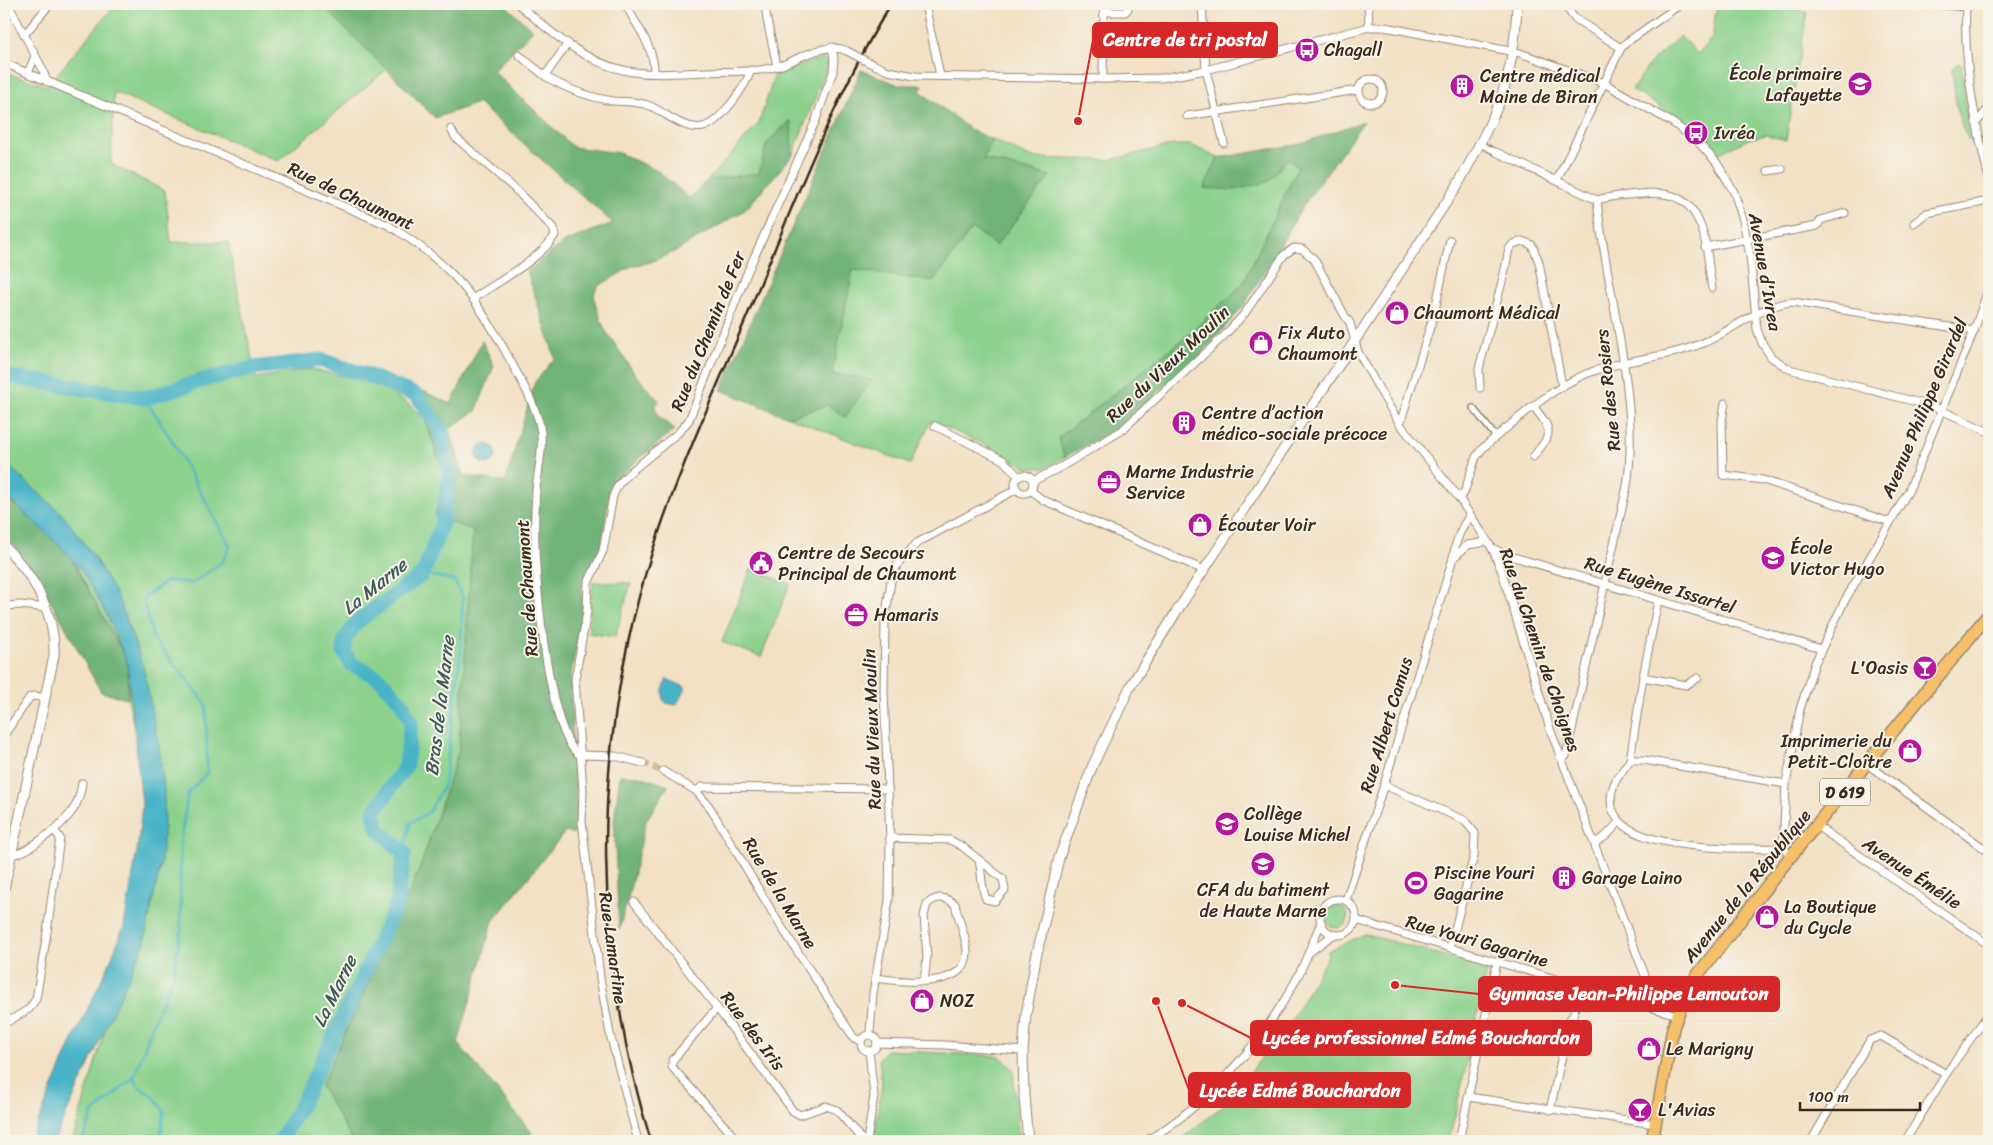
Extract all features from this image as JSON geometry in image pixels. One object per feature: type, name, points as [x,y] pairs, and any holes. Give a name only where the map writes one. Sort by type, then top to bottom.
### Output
[{"type":"main road","name":"Avenue de la République","points":[[1652,1141],[1673,1028],[1682,1003],[1696,977],[1989,614]]},
{"type":"street","points":[[8,4],[42,68],[47,82]]},
{"type":"street","points":[[24,35],[50,4]]},
{"type":"street","points":[[518,4],[542,25],[593,60],[624,70],[654,72],[751,70],[777,66],[832,47],[847,51],[875,66],[897,73],[940,76],[1103,80],[1162,78],[1206,70],[1369,26],[1368,4]]},
{"type":"street","points":[[625,4],[654,60],[654,72]]},
{"type":"street","points":[[765,4],[777,66]]},
{"type":"street","points":[[927,4],[926,9],[940,76]]},
{"type":"street","points":[[1103,80],[1104,4]]},
{"type":"street","points":[[1104,12],[1125,12],[1128,9],[1128,4]]},
{"type":"street","points":[[1202,4],[1206,70],[1224,143]]},
{"type":"street","points":[[1029,1139],[1024,1097],[1022,1051],[1026,1015],[1036,958],[1059,858],[1092,767],[1130,687],[1204,570],[1457,186],[1480,144],[1499,101],[1511,52],[1518,4]]},
{"type":"street","points":[[1564,4],[1574,18],[1621,48]]},
{"type":"street","points":[[1558,180],[1621,48],[1682,4]]},
{"type":"street","points":[[1934,4],[1966,5],[1965,21],[1969,80],[1976,123],[1989,179]]},
{"type":"street","name":"Avenue d'Ivrea","points":[[1369,26],[1386,27],[1511,52],[1604,84],[1673,123],[1698,142],[1717,163],[1734,192],[1744,220],[1759,335],[1766,351],[1777,362],[1788,369],[1941,410],[1989,432]]},
{"type":"street","points":[[545,76],[568,43]]},
{"type":"street","name":"Rue du Chemin de Fer","points":[[580,755],[575,679],[587,612],[588,583],[603,551],[613,496],[622,479],[679,432],[689,420],[747,273],[814,122],[833,72],[834,58],[832,47]]},
{"type":"street","points":[[519,54],[545,76],[575,92],[598,98],[648,105],[687,126],[700,128],[708,125],[722,113],[742,90],[751,70]]},
{"type":"street","points":[[28,73],[34,56]]},
{"type":"street","name":"Rue de Chaumont","points":[[4,63],[388,225],[435,257],[474,298],[513,366],[539,423],[540,458],[536,490],[535,543],[546,654],[552,692],[558,712],[572,748],[580,755]]},
{"type":"street","points":[[1187,116],[1358,90]]},
{"type":"street","points":[[1976,123],[1989,108]]},
{"type":"street","points":[[451,129],[456,137],[515,189],[553,228],[555,235],[550,244],[534,257],[474,298]]},
{"type":"street","points":[[1480,144],[1597,200],[1649,192],[1663,193],[1676,197],[1695,214],[1701,226],[1712,288]]},
{"type":"street","points":[[1768,170],[1782,169]]},
{"type":"street","name":"Rue des Rosiers","points":[[1561,759],[1566,756],[1631,463],[1624,364],[1606,267],[1597,200]]},
{"type":"street","points":[[1914,223],[1927,213],[1989,201]]},
{"type":"street","points":[[1705,246],[1817,226],[1821,220],[1845,213]]},
{"type":"street","points":[[1400,424],[1434,314],[1450,240]]},
{"type":"street","points":[[1480,388],[1479,368],[1509,249],[1513,244],[1522,241],[1532,245],[1539,262],[1562,386]]},
{"type":"street","name":"Rue du Vieux Moulin","points":[[1033,480],[1061,467],[1121,431],[1224,336],[1245,313],[1284,255],[1294,248],[1302,249]]},
{"type":"street","name":"Rue du Chemin de Choignes","points":[[1302,249],[1314,259],[1350,323],[1358,352],[1400,424],[1459,498],[1492,548],[1502,572],[1550,729],[1658,1009]]},
{"type":"street","name":"Avenue Philippe Girardel","points":[[1782,848],[1786,784],[1800,709],[1821,649],[1844,602],[1909,490],[1974,331],[1989,287]]},
{"type":"street","points":[[1459,498],[1464,494],[1476,457],[1483,448],[1562,386],[1599,369],[1676,353],[1705,342],[1756,314],[1793,302],[1974,331]]},
{"type":"street","points":[[1725,402],[1722,422],[1723,474],[1763,480],[1890,522]]},
{"type":"street","points":[[1533,457],[1547,440],[1549,430],[1547,424],[1534,407]]},
{"type":"street","points":[[1473,408],[1496,437]]},
{"type":"street","points":[[934,426],[1003,460],[1019,477]]},
{"type":"street","points":[[1027,475],[1033,480],[1034,486],[1031,490],[1024,493],[1017,489],[1015,482],[1019,477],[1027,475]]},
{"type":"street","name":"Rue du Vieux Moulin","points":[[870,1034],[872,993],[889,900],[890,838],[884,691],[885,620],[891,581],[896,568],[917,543],[1017,489]]},
{"type":"street","points":[[1031,490],[1043,500],[1204,570]]},
{"type":"street","name":"Rue Albert Camus","points":[[1346,900],[1384,786],[1453,558],[1460,528],[1470,515]]},
{"type":"street","points":[[1458,537],[1461,542],[1468,545],[1481,543],[1486,540]]},
{"type":"street","points":[[1453,558],[1468,545]]},
{"type":"street","points":[[4,546],[25,570],[39,591],[47,608],[55,639],[54,656],[4,889]]},
{"type":"street","name":"Rue Eugène Issartel","points":[[1492,548],[1504,554],[1821,649]]},
{"type":"street","points":[[1658,601],[1643,677],[1630,760],[1615,783],[1612,799],[1613,808],[1619,822],[1629,830],[1649,838],[1688,845],[1782,848],[1792,857]]},
{"type":"street","points":[[4,606],[21,605],[47,608]]},
{"type":"street","points":[[1643,677],[1686,686],[1698,678]]},
{"type":"street","points":[[4,735],[30,697],[45,698]]},
{"type":"street","points":[[580,755],[615,756],[643,763]]},
{"type":"street","name":"Rue Lamartine","points":[[580,755],[584,852],[600,978],[610,1034],[638,1141]]},
{"type":"street","points":[[1630,760],[1644,760],[1786,784]]},
{"type":"street","points":[[1867,764],[1989,852]]},
{"type":"street","name":"Rue de la Marne","points":[[663,772],[696,791],[709,806],[782,928],[854,1038],[861,1042]]},
{"type":"street","points":[[11,854],[15,855],[22,852],[54,830],[69,816],[80,798],[82,783]]},
{"type":"street","points":[[1384,786],[1464,820],[1475,833],[1474,856],[1450,948]]},
{"type":"street","points":[[696,791],[702,787],[888,789]]},
{"type":"street","points":[[1595,843],[1610,832],[1619,822]]},
{"type":"street","name":"Avenue Émélie","points":[[1817,826],[1989,944]]},
{"type":"street","points":[[4,1024],[30,1009],[36,1000],[60,838],[54,830]]},
{"type":"street","points":[[890,838],[950,840],[963,847],[1003,879],[1005,890],[994,901],[986,900],[983,892],[983,876],[979,860]]},
{"type":"street","points":[[875,978],[924,980],[950,978],[962,969],[966,961],[967,952],[955,904],[947,898],[935,898],[927,904],[924,916],[928,957],[924,980]]},
{"type":"street","points":[[1310,952],[1334,934],[1345,933],[1350,930],[1356,920],[1354,909],[1346,900],[1335,899],[1326,903],[1321,912],[1324,928],[1334,934]]},
{"type":"street","name":"Rue des Iris","points":[[634,902],[717,1008],[793,1111],[800,1115],[826,1106],[837,1110],[863,1141]]},
{"type":"street","name":"Rue Youri Gagarine","points":[[1356,920],[1677,1015]]},
{"type":"street","points":[[1146,1141],[1174,1123],[1200,1102],[1237,1063],[1278,1009],[1298,977],[1322,923]]},
{"type":"street","points":[[1459,1141],[1498,962]]},
{"type":"street","points":[[1550,1110],[1570,1019],[1573,1016],[1580,986]]},
{"type":"street","points":[[717,1008],[672,1060],[672,1067],[738,1141]]},
{"type":"street","points":[[1905,1141],[1946,1074],[1989,1012]]},
{"type":"street","points":[[870,1034],[875,1036],[878,1044],[874,1050],[869,1051],[863,1048],[861,1042],[863,1037],[870,1034]]},
{"type":"street","points":[[1811,1141],[1870,1040],[1881,1036],[1946,1074]]},
{"type":"street","points":[[878,1044],[944,1045],[1022,1051]]},
{"type":"street","points":[[867,1141],[874,1096],[869,1051]]},
{"type":"street","points":[[1468,1097],[1655,1124]]},
{"type":"green space","points":[[116,4],[321,4],[387,69],[278,161],[114,92],[111,164],[165,191],[171,242],[228,242],[256,378],[309,369],[374,382],[407,403],[425,419],[444,474],[436,516],[473,530],[459,750],[419,871],[321,1086],[353,1141],[72,1141],[131,943],[144,842],[141,764],[128,699],[128,662],[66,549],[4,496],[4,72],[47,86]]},
{"type":"green space","points":[[321,4],[504,4],[533,30],[493,71],[573,147],[619,153],[658,171],[689,198],[708,180],[759,173],[767,143],[791,120],[792,156],[745,210],[678,250],[651,262],[632,266],[597,287],[594,295],[604,328],[635,374],[659,401],[655,407],[658,416],[675,429],[611,483],[601,549],[582,582],[582,615],[570,679],[578,834],[565,832],[493,921],[458,1043],[532,1133],[523,1141],[353,1141],[321,1086],[419,871],[459,750],[473,530],[435,516],[444,474],[425,419],[423,391],[451,404],[482,341],[494,366],[476,411],[449,429],[464,476],[505,482],[535,382],[555,358],[527,271],[566,241],[613,223],[478,103],[435,118]]},
{"type":"green space","points":[[1717,4],[1771,4],[1807,12],[1786,140],[1766,135],[1749,139],[1717,154],[1696,128],[1632,90],[1651,62],[1680,36],[1698,54],[1712,38]]},
{"type":"green space","points":[[823,58],[829,63],[792,156],[791,120],[767,143],[759,173],[708,180],[759,123],[775,74]]},
{"type":"green space","points":[[1956,64],[1961,64],[1966,97],[1964,100],[1971,134],[1977,147],[1968,139],[1960,121],[1952,70]]},
{"type":"green space","points":[[861,70],[899,85],[923,85],[920,91],[971,130],[993,140],[983,159],[1050,176],[996,246],[972,228],[934,281],[853,270],[832,374],[872,380],[845,417],[828,405],[788,417],[721,390]]},
{"type":"green space","points":[[1364,121],[1305,203],[1245,304],[1197,359],[1115,429],[1065,457],[1058,438],[1187,336],[1243,284],[1298,167],[1288,158],[1268,182],[1234,190],[1204,188],[1218,158],[1300,144]]},
{"type":"green space","points":[[993,140],[1032,158],[1110,160],[1173,145],[1191,145],[1218,158],[1205,188],[1288,158],[1298,167],[1243,284],[1187,336],[1058,438],[1065,457],[1045,468],[1027,468],[997,450],[931,421],[910,464],[788,417],[828,405],[871,380],[831,374],[853,270],[934,281],[972,228],[996,245],[1050,176],[983,159]]},
{"type":"green space","points":[[4,496],[66,549],[128,662],[128,699],[101,692],[60,617],[16,547],[4,537]]},
{"type":"green space","points":[[751,569],[790,584],[761,657],[722,642]]},
{"type":"green space","points":[[593,582],[631,583],[615,637],[588,633]]},
{"type":"green space","points":[[620,775],[640,776],[668,786],[646,821],[619,930],[614,822]]},
{"type":"green space","points":[[1337,906],[1345,909],[1348,917],[1345,925],[1337,928],[1329,925],[1326,917],[1329,909]]},
{"type":"green space","points":[[1365,934],[1488,968],[1449,1141],[1182,1141],[1181,1139],[1226,1103],[1292,1019],[1327,958],[1328,951]]},
{"type":"green space","points":[[886,1050],[1000,1056],[1013,1069],[1020,1141],[873,1141],[882,1084],[879,1059]]},
{"type":"water","points":[[486,444],[493,447],[496,454],[493,461],[486,464],[479,461],[476,454],[479,447]]},
{"type":"water","points":[[4,462],[61,513],[93,555],[119,600],[143,666],[159,747],[164,789],[164,827],[161,862],[144,944],[54,1141],[30,1141],[71,1044],[110,962],[124,926],[138,845],[142,804],[127,662],[107,615],[82,571],[62,548],[4,494]]},
{"type":"water","points":[[667,679],[685,687],[676,705],[666,703],[663,700],[663,690]]},
{"type":"waterway","name":"La Marne","points":[[4,376],[145,398],[207,379],[253,368],[320,360],[367,375],[416,395],[441,430],[450,474],[442,523],[423,574],[357,622],[345,639],[344,652],[351,664],[379,678],[402,703],[411,723],[406,765],[374,812],[378,829],[404,853],[397,904],[303,1101],[280,1141]]},
{"type":"waterway","name":"La Marne","points":[[82,1141],[93,1113],[134,1077],[157,1013],[173,978],[181,930],[180,844],[188,793],[207,773],[206,704],[153,638],[143,598],[167,581],[193,583],[222,562],[230,546],[174,444],[145,398]]},
{"type":"waterway","name":"Bras de la Marne","points":[[404,853],[410,823],[429,812],[444,785],[460,659],[463,598],[454,580],[423,574]]},
{"type":"waterway","points":[[134,1077],[138,1086],[154,1097],[164,1111],[160,1141]]},
{"type":"tunnel","points":[[643,763],[663,771]]},
{"type":"railway","points":[[651,1141],[632,1071],[618,1000],[609,929],[606,857],[608,785],[615,714],[628,643],[646,572],[668,505],[694,439],[814,154],[850,78],[891,4]]},
{"type":"place","name":"Chagall","points":[[1307,50]]},
{"type":"place","name":"École primaire Lafayette","points":[[1860,84]]},
{"type":"place","name":"Centre médical Maine de Biran","points":[[1462,86]]},
{"type":"place","name":"Centre de tri postal","points":[[1078,121]]},
{"type":"place","name":"Ivréa","points":[[1696,133]]},
{"type":"place","name":"Chaumont Médical","points":[[1397,313]]},
{"type":"place","name":"Fix Auto Chaumont","points":[[1261,343]]},
{"type":"place","name":"Centre d’action médico-sociale précoce","points":[[1184,423]]},
{"type":"place","name":"Marne Industrie Service","points":[[1109,482]]},
{"type":"place","name":"Écouter Voir","points":[[1200,525]]},
{"type":"place","name":"École Victor Hugo","points":[[1773,558]]},
{"type":"place","name":"Centre de Secours Principal de Chaumont","points":[[761,563]]},
{"type":"place","name":"Hamaris","points":[[856,615]]},
{"type":"place","name":"L'Oasis","points":[[1925,668]]},
{"type":"place","name":"Imprimerie du Petit-Cloître","points":[[1910,751]]},
{"type":"place","name":"Collège Louise Michel","points":[[1227,824]]},
{"type":"place","name":"CFA du batiment de Haute Marne","points":[[1263,864]]},
{"type":"place","name":"Garage Laino","points":[[1564,878]]},
{"type":"place","name":"Piscine Youri Gagarine","points":[[1416,883]]},
{"type":"place","name":"La Boutique du Cycle","points":[[1767,917]]},
{"type":"place","name":"Gymnase Jean-Philippe Lemouton","points":[[1395,985]]},
{"type":"place","name":"NOZ","points":[[922,1001]]},
{"type":"place","name":"Lycée Edmé Bouchardon","points":[[1156,1001]]},
{"type":"place","name":"Lycée professionnel Edmé Bouchardon","points":[[1182,1003]]},
{"type":"place","name":"Le Marigny","points":[[1649,1049]]},
{"type":"place","name":"L'Avias","points":[[1640,1110]]}]
